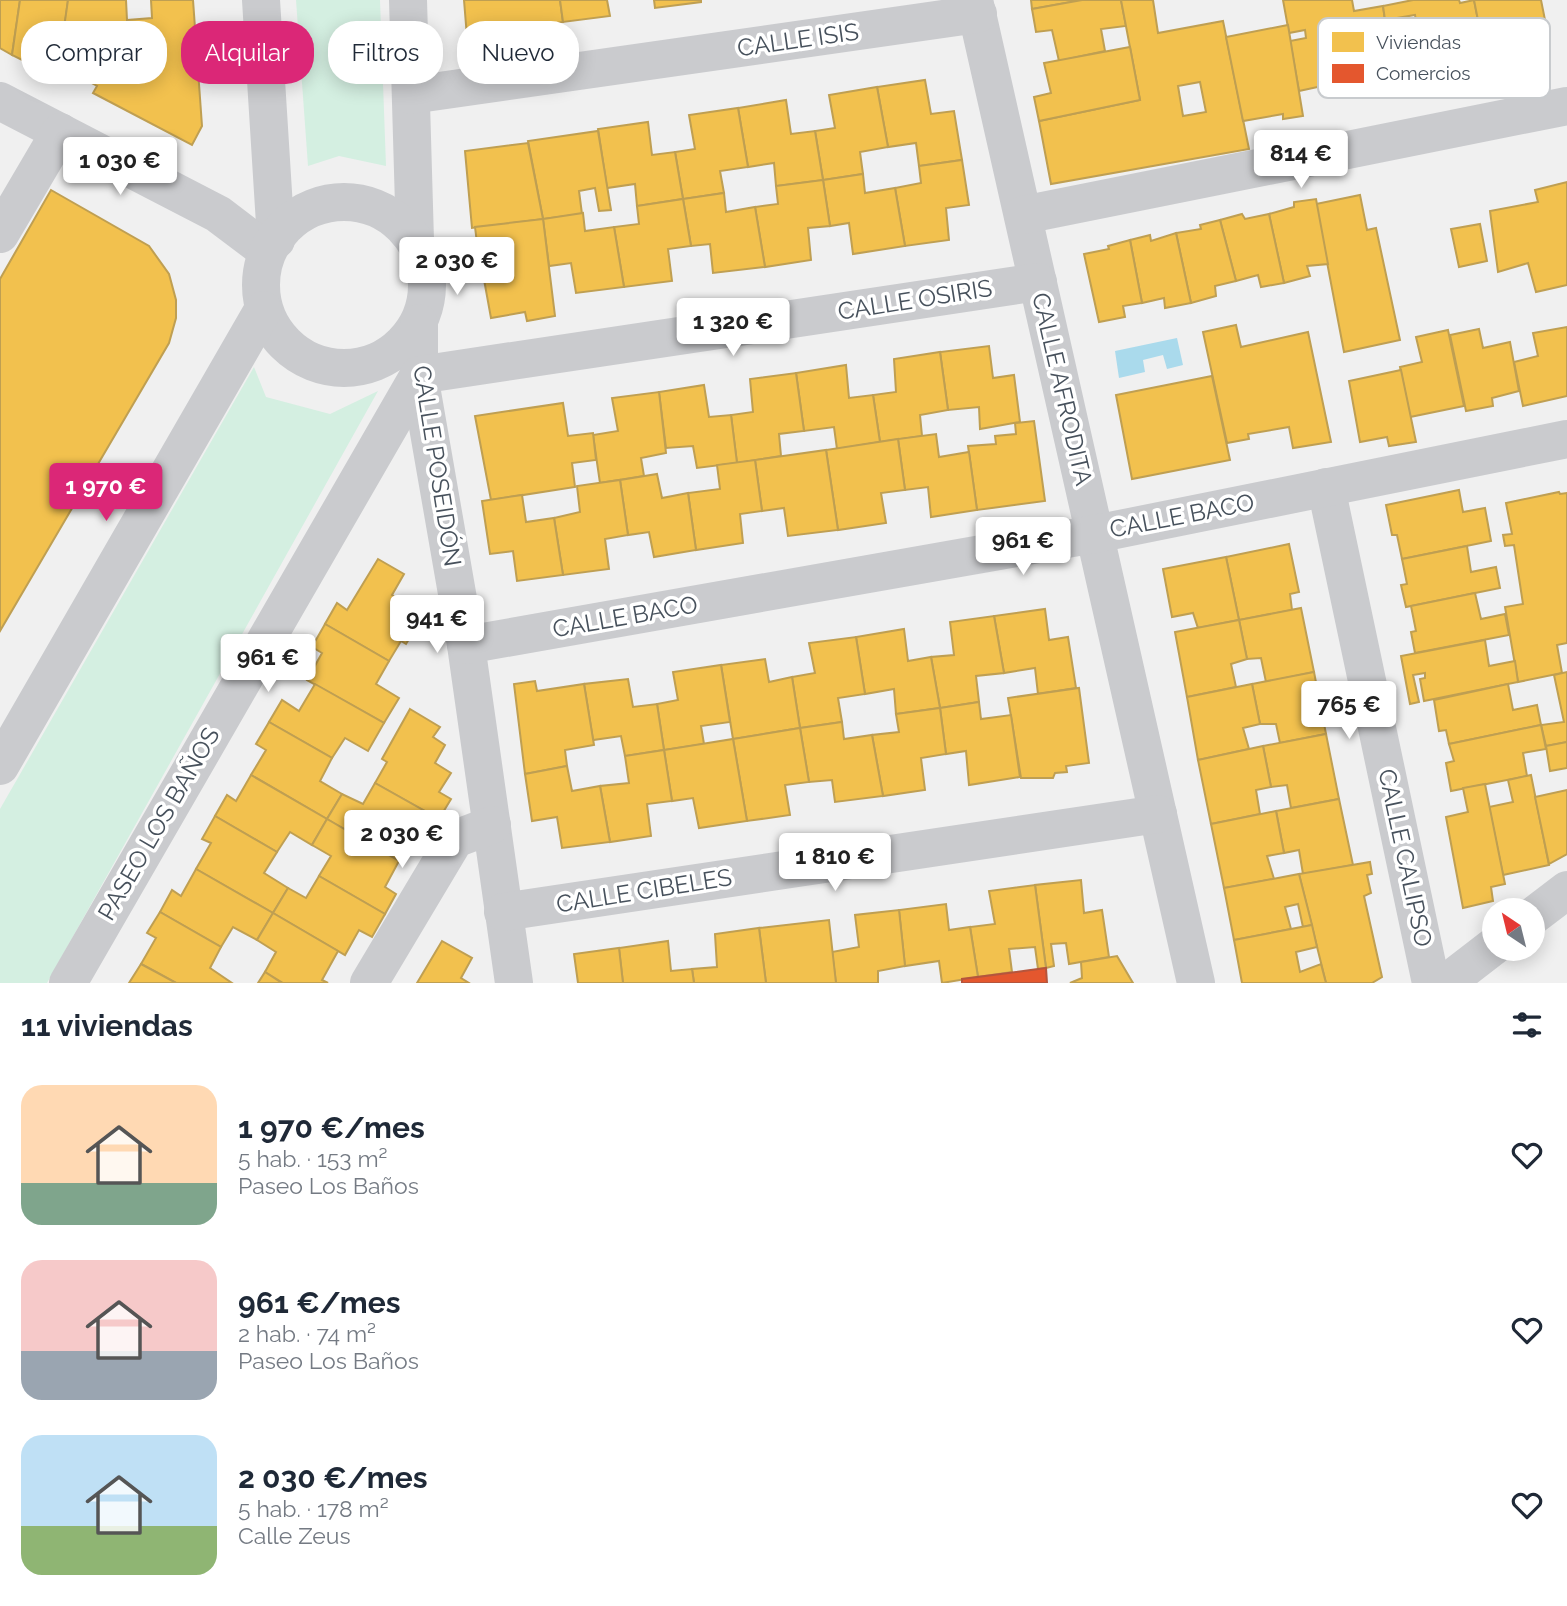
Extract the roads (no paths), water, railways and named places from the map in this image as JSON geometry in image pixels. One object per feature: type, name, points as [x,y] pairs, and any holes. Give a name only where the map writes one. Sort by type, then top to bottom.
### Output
[{"type":"street","points":[[261,0],[271,246]]},
{"type":"street","points":[[408,0],[415,240]]},
{"type":"street","name":"CALLE ISIS","points":[[411,95],[976,7]]},
{"type":"street","name":"CALLE AFRODITA","points":[[976,7],[1196,983]]},
{"type":"street","points":[[0,101],[218,214],[271,246]]},
{"type":"street","points":[[1023,215],[1567,106]]},
{"type":"street","points":[[0,234],[60,132]]},
{"type":"street","points":[[332,202],[364,204],[396,219],[415,240],[426,266],[428,296],[419,323],[401,346],[355,369],[324,367],[284,344],[263,310],[260,276],[271,246],[288,222],[301,213],[332,202]]},
{"type":"street","name":"CALLE OSIRIS","points":[[419,375],[1038,282]]},
{"type":"street","points":[[0,766],[263,310]]},
{"type":"street","name":"CALLE POSEIDÓN","points":[[419,323],[419,375],[466,645],[514,983]]},
{"type":"street","name":"PASEO LOS BAÑOS","points":[[68,983],[419,375]]},
{"type":"street","name":"CALLE BACO","points":[[466,645],[1095,534],[1567,439]]},
{"type":"street","name":"CALLE CALIPSO","points":[[1326,487],[1431,983]]},
{"type":"street","name":"CALLE CIBELES","points":[[503,912],[1158,814]]},
{"type":"street","points":[[369,983],[455,839],[492,825]]},
{"type":"street","points":[[1545,907],[1567,890]]},
{"type":"street","points":[[1446,983],[1482,955]]},
{"type":"water","points":[[1177,338],[1183,365],[1167,369],[1163,355],[1143,360],[1145,372],[1119,378],[1115,351]]}]
